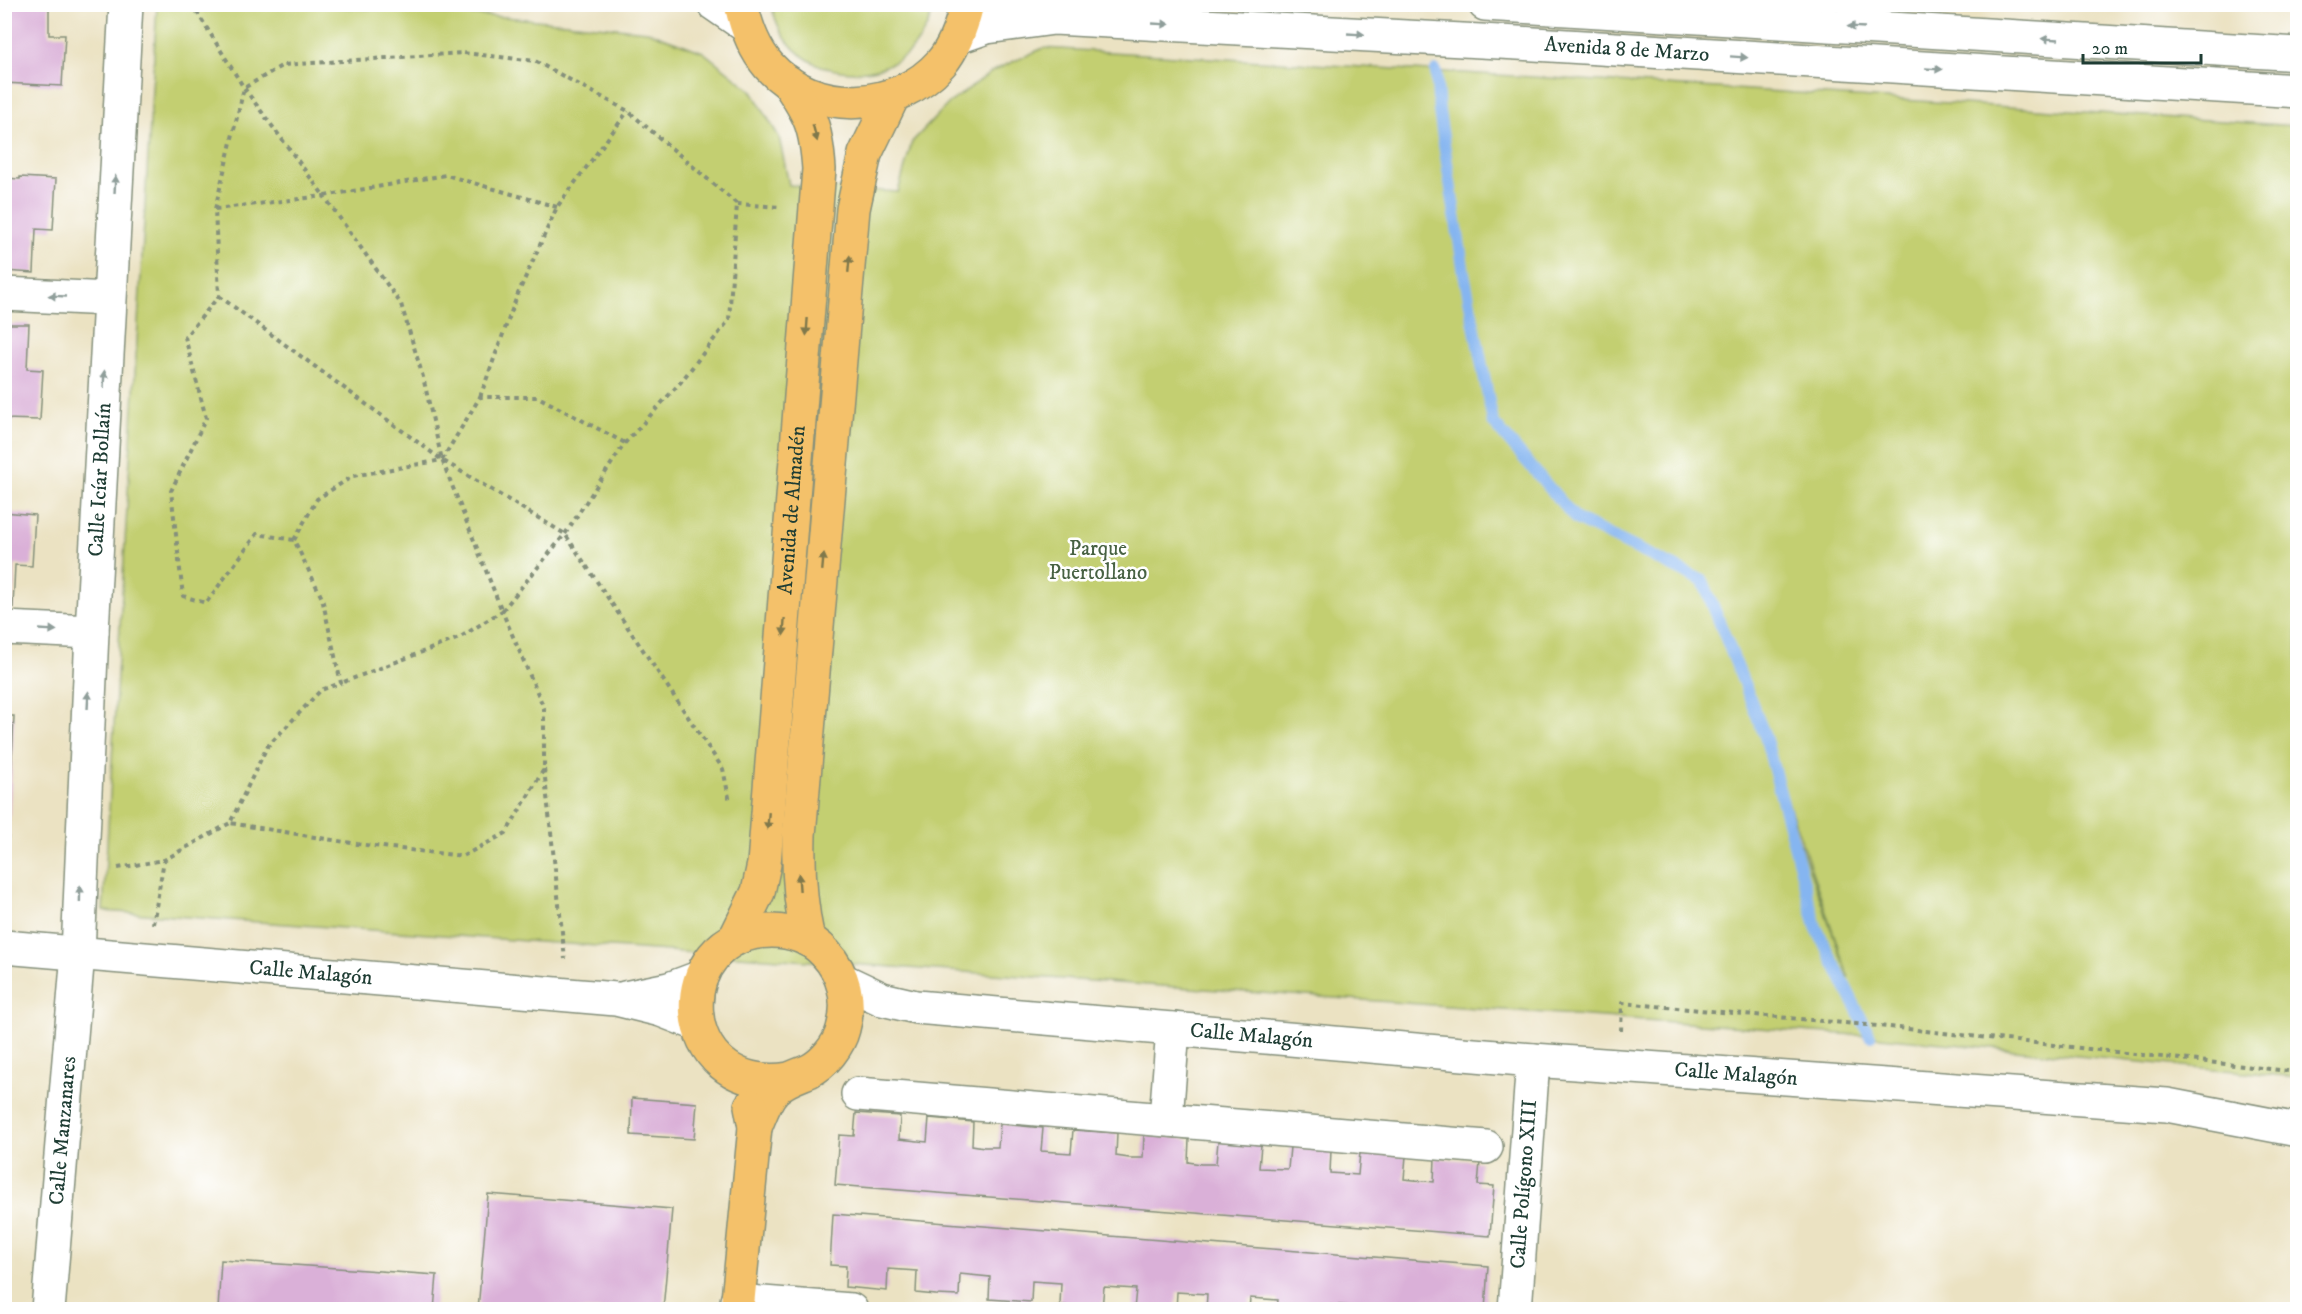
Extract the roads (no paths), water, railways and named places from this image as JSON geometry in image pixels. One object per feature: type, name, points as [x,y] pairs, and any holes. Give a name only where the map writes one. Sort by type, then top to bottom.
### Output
[{"type":"main road","points":[[743,15],[756,48],[770,67],[788,82],[820,98],[857,103],[893,96],[920,82],[942,62],[958,37],[967,4]]},
{"type":"main road","name":"Avenida de Almadén","points":[[735,939],[758,892],[764,864],[819,169],[817,141],[809,114],[788,82]]},
{"type":"main road","name":"Avenida de Almadén","points":[[808,940],[800,906],[799,835],[853,209],[865,154],[893,96]]},
{"type":"main road","name":"Avenida de Almadén","points":[[759,931],[784,931],[808,940],[829,957],[843,980],[847,1005],[843,1030],[831,1052],[819,1064],[789,1079],[772,1082],[754,1080],[737,1074],[720,1062],[706,1045],[698,1024],[695,1000],[701,976],[715,955],[735,939],[759,931]]},
{"type":"main road","name":"Avenida de Almadén","points":[[737,1074],[749,1100],[755,1127],[737,1305]]},
{"type":"main road","name":"Avenida de Almadén","points":[[755,1127],[773,1091],[789,1079]]},
{"type":"street","name":"Calle Icíar Bollaín","points":[[78,953],[92,632],[126,4]]},
{"type":"street","points":[[714,4],[743,15]]},
{"type":"street","name":"Avenida 8 de Marzo","points":[[1485,4],[2298,54]]},
{"type":"street","name":"Avenida 8 de Marzo","points":[[958,37],[998,25],[1054,18],[1506,42],[2298,91]]},
{"type":"street","points":[[4,294],[109,299]]},
{"type":"street","points":[[4,628],[92,632]]},
{"type":"street","name":"Calle Malagón","points":[[4,947],[616,999],[661,1010],[698,1024]]},
{"type":"street","name":"Calle Manzanares","points":[[48,1310],[78,953]]},
{"type":"street","name":"Calle Malagón","points":[[616,999],[669,989],[701,976]]},
{"type":"street","name":"Calle Malagón","points":[[843,980],[882,999],[916,1007],[1620,1067],[2167,1105],[2298,1130]]},
{"type":"street","name":"Calle Malagón","points":[[843,1030],[859,1020],[876,1014],[916,1007]]},
{"type":"street","name":"Calle Malagón","points":[[1166,1119],[1173,1029]]},
{"type":"street","name":"Calle Polígono XIII","points":[[1515,1310],[1533,1060]]},
{"type":"street","points":[[858,1094],[1486,1147]]},
{"type":"street","points":[[737,1305],[851,1310]]},
{"type":"waterway","points":[[1436,71],[1439,111],[1464,273],[1493,422],[1576,519],[1703,581],[1765,736],[1816,927],[1870,1036]]},
{"type":"park label","name":"Parque Puertollano","points":[[1098,561]]}]
